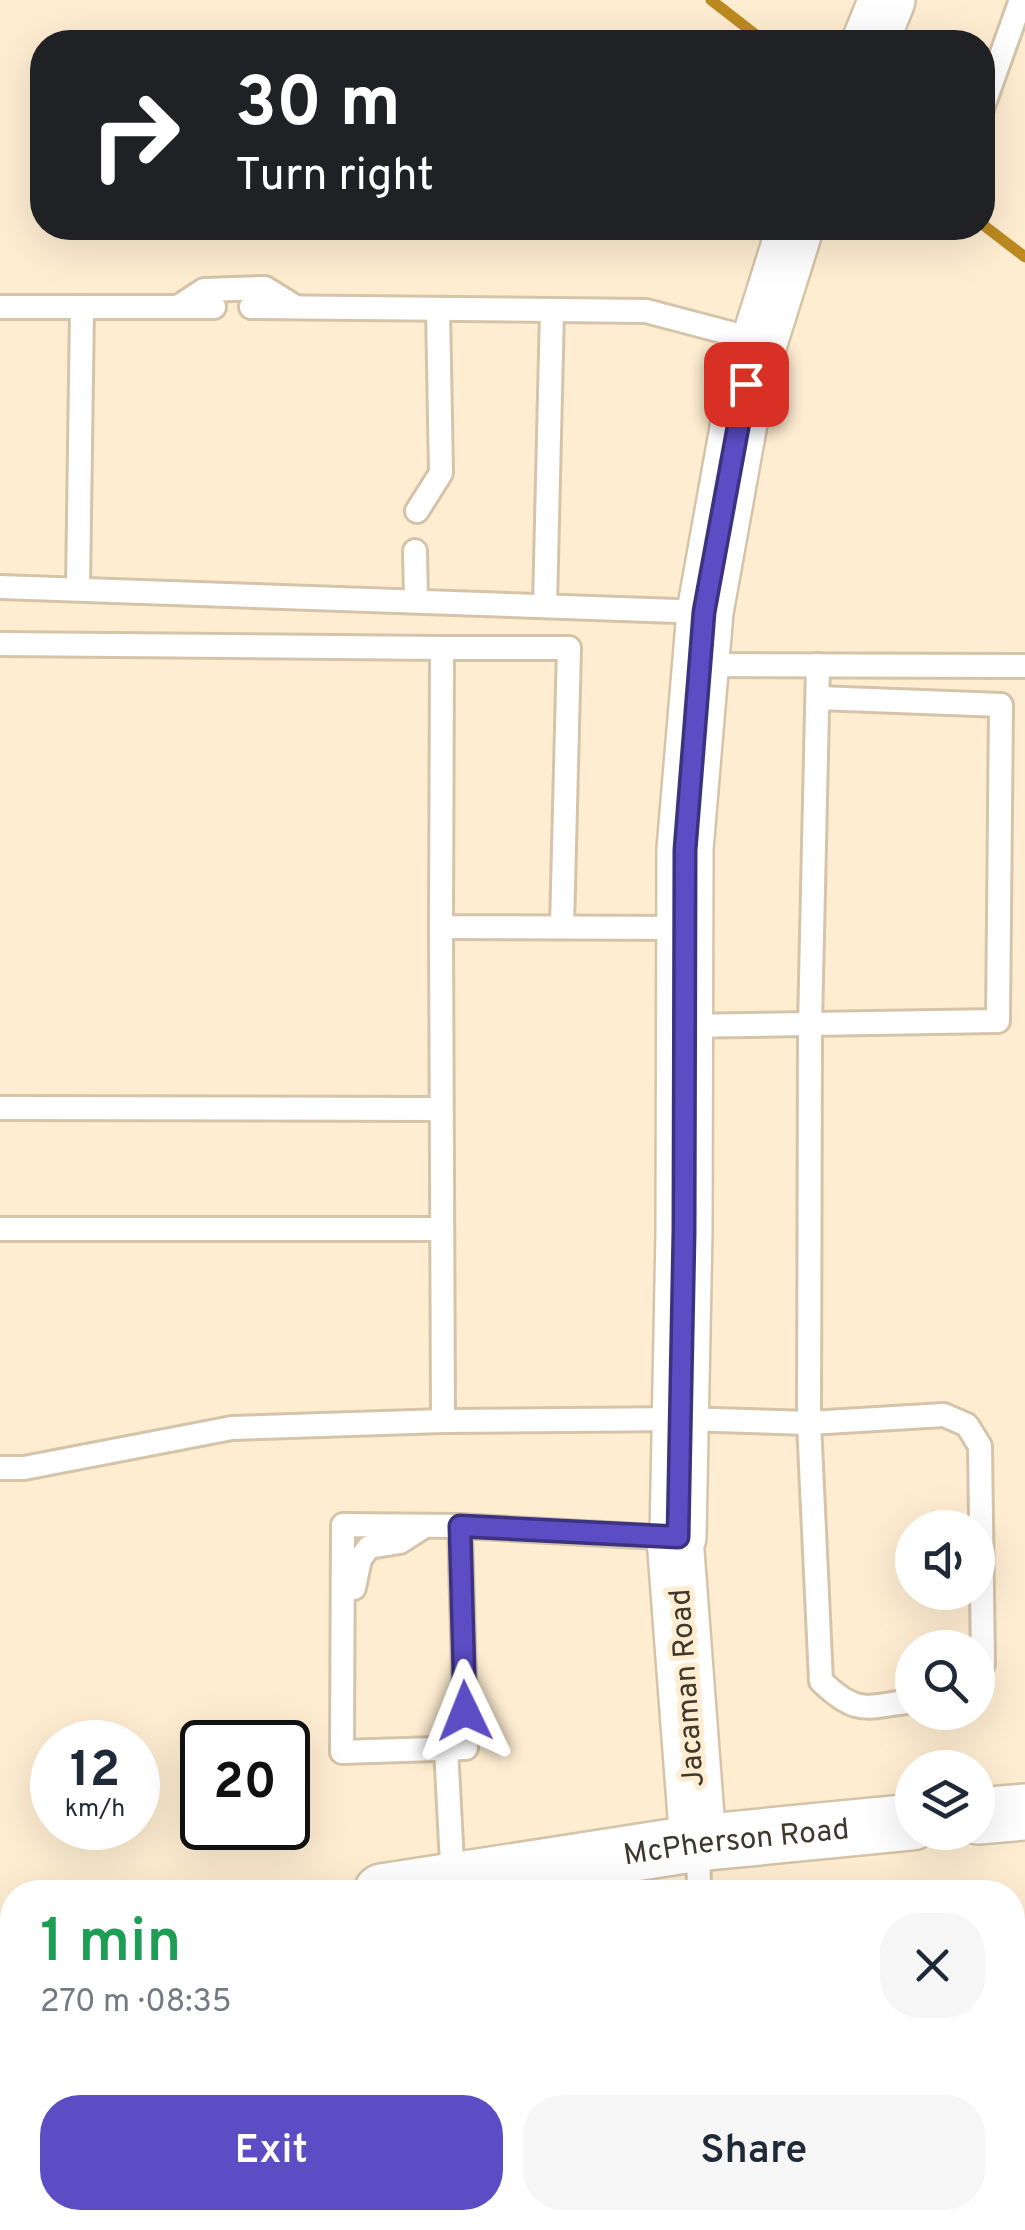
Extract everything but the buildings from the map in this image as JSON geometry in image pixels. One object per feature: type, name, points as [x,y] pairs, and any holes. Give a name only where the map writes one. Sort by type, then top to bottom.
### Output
[{"type":"main road","name":"Jacaman Road","points":[[698,1868],[676,1538],[681,1419],[685,850],[704,612],[746,384],[791,240]]},
{"type":"main road","points":[[995,1815],[1025,1812]]},
{"type":"main road","name":"McPherson Road","points":[[502,1880],[698,1868],[895,1826]]},
{"type":"lane","points":[[995,73],[1021,0]]},
{"type":"lane","points":[[178,307],[204,290],[266,288],[297,308]]},
{"type":"lane","points":[[0,307],[214,307]]},
{"type":"lane","points":[[78,588],[82,307]]},
{"type":"lane","points":[[251,307],[646,311],[760,341]]},
{"type":"lane","points":[[417,511],[440,474],[438,309]]},
{"type":"lane","points":[[545,605],[552,310]]},
{"type":"lane","points":[[415,550],[416,600]]},
{"type":"lane","points":[[0,587],[704,612]]},
{"type":"lane","points":[[0,644],[568,648],[562,927]]},
{"type":"lane","points":[[442,648],[443,1421]]},
{"type":"lane","points":[[700,665],[1025,666]]},
{"type":"lane","points":[[818,665],[810,1025],[809,1424],[820,1682],[856,1708],[895,1703]]},
{"type":"lane","points":[[684,1026],[998,1022],[1001,705],[818,698]]},
{"type":"lane","points":[[441,927],[685,928]]},
{"type":"lane","points":[[0,1108],[442,1109]]},
{"type":"lane","points":[[0,1229],[442,1229]]},
{"type":"lane","points":[[0,1468],[24,1468],[232,1428],[681,1419],[809,1424],[944,1414],[967,1425],[980,1446],[983,1630]]},
{"type":"lane","points":[[460,1526],[466,1748],[342,1752],[343,1525],[460,1526],[676,1538]]},
{"type":"lane","points":[[342,1738],[355,1718],[353,1578],[360,1559],[369,1547],[400,1542],[425,1526]]},
{"type":"lane","points":[[446,1748],[453,1880]]},
{"type":"waterway","points":[[711,0],[750,30]]},
{"type":"waterway","points":[[995,234],[1025,257]]},
{"type":"route","points":[[465,1711],[460,1526],[678,1537],[685,850],[704,612],[746,384]]}]
